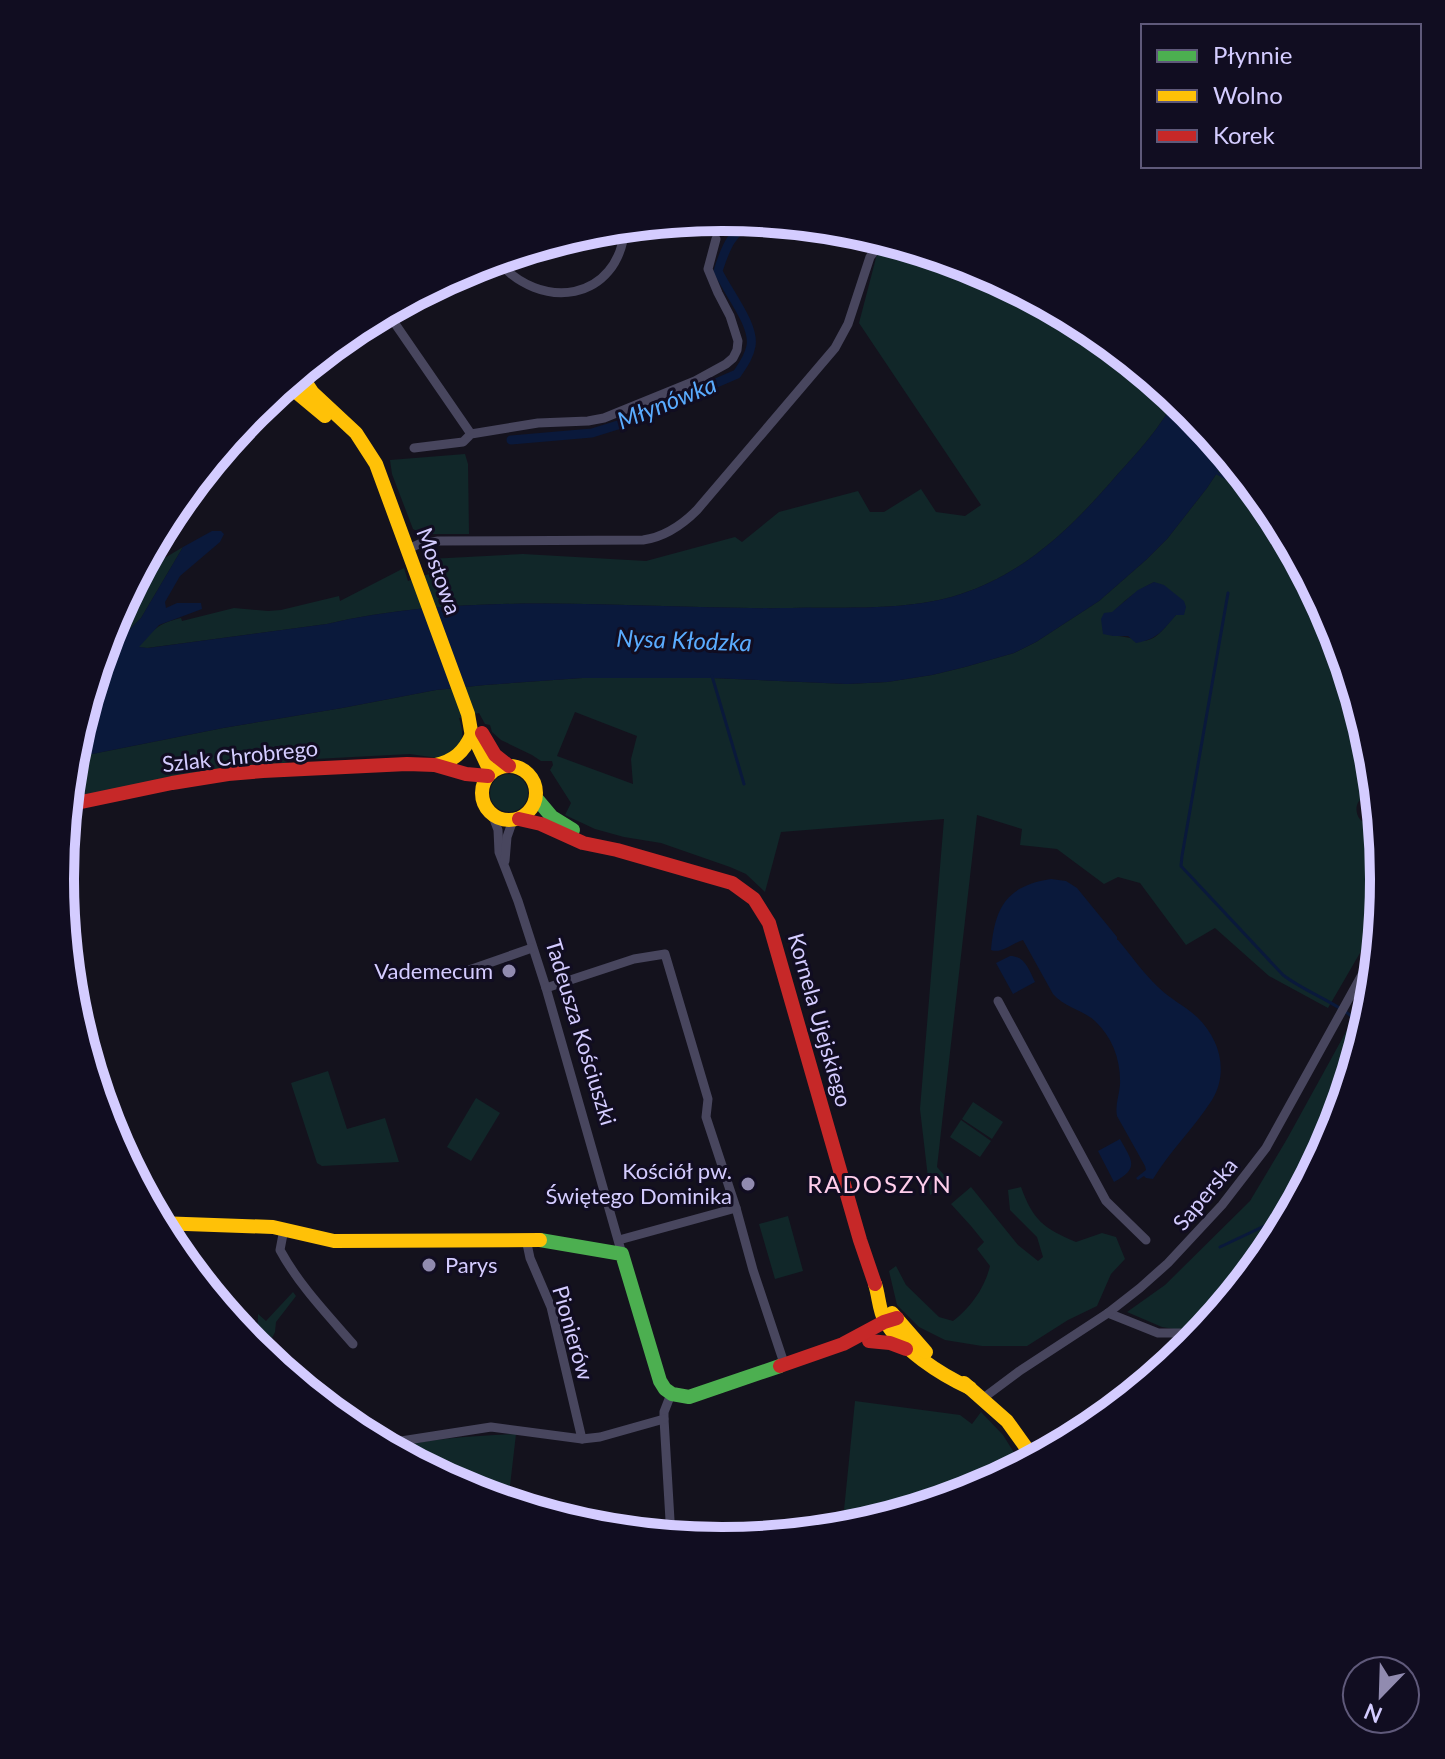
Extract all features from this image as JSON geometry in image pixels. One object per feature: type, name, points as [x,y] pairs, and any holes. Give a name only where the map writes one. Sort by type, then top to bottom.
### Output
[{"type":"main road","name":"Mostowa","points":[[301,387],[364,446],[376,464],[490,774]]},
{"type":"main road","name":"Mostowa","points":[[471,723],[495,755],[509,766]]},
{"type":"main road","points":[[427,765],[450,762],[460,756],[467,745],[471,723]]},
{"type":"main road","name":"Szlak Chrobrego","points":[[79,802],[228,774],[427,765],[471,775],[490,774]]},
{"type":"main road","name":"Szlak Chrobrego","points":[[427,765],[477,790],[482,796]]},
{"type":"main road","points":[[509,766],[525,771],[531,777],[536,798],[529,813],[516,819],[502,819],[485,806],[483,786],[490,774],[509,766]]},
{"type":"main road","name":"Kornela Ujejskiego","points":[[536,798],[556,822],[617,850]]},
{"type":"main road","name":"Kornela Ujejskiego","points":[[516,819],[541,824],[583,843],[732,883],[748,893],[765,915],[864,1251],[890,1322]]},
{"type":"main road","points":[[173,1223],[256,1225],[334,1241],[526,1239],[620,1247]]},
{"type":"main road","name":"Tadeusza Kościuszki","points":[[620,1247],[660,1381],[671,1394]]},
{"type":"main road","points":[[671,1394],[689,1397],[843,1344],[890,1322]]},
{"type":"main road","points":[[869,1341],[881,1336],[890,1322]]},
{"type":"main road","points":[[890,1322],[917,1355]]},
{"type":"main road","points":[[890,1322],[1007,1421],[1028,1451]]},
{"type":"main road","points":[[843,1344],[869,1341],[890,1343],[917,1355],[950,1379],[970,1388]]},
{"type":"street","points":[[505,268],[533,289],[560,294],[578,291],[609,270],[623,239]]},
{"type":"street","points":[[414,448],[463,442],[471,434],[538,423],[604,418],[684,386],[726,364],[733,358],[738,341],[734,324],[708,269],[716,239]]},
{"type":"street","points":[[408,549],[438,541],[643,540],[675,528],[706,500],[835,348],[848,324],[870,257],[876,250]]},
{"type":"street","points":[[395,320],[471,434]]},
{"type":"street","name":"Tadeusza Kościuszki","points":[[492,814],[498,830],[499,852],[546,988],[620,1247]]},
{"type":"street","name":"Tadeusza Kościuszki","points":[[505,865],[507,837],[516,819]]},
{"type":"street","points":[[469,970],[532,948]]},
{"type":"street","points":[[546,988],[654,954],[665,954],[708,1099],[706,1117],[784,1363]]},
{"type":"street","name":"Saperska","points":[[982,1399],[1108,1313],[1194,1237],[1242,1182],[1266,1148],[1364,971]]},
{"type":"street","points":[[998,1001],[1106,1201],[1146,1240]]},
{"type":"street","points":[[620,1247],[736,1208]]},
{"type":"street","points":[[284,1229],[280,1250],[287,1263],[353,1344]]},
{"type":"street","name":"Pionierów","points":[[526,1239],[530,1258],[551,1307],[582,1439]]},
{"type":"street","points":[[1108,1313],[1158,1333],[1185,1334]]},
{"type":"street","points":[[670,1526],[664,1412],[671,1394]]},
{"type":"street","points":[[399,1442],[491,1427],[582,1439],[664,1419]]},
{"type":"green space","points":[[881,251],[890,253],[971,280],[1047,318],[1117,365],[1169,410],[1149,439],[1083,512],[1047,546],[1007,574],[961,594],[899,606],[734,608],[500,604],[442,607],[138,647],[156,628],[173,620],[181,618],[182,621],[234,608],[281,610],[339,596],[340,601],[404,568],[408,581],[429,574],[426,565],[429,559],[523,554],[646,561],[735,537],[742,542],[779,512],[858,491],[870,512],[884,512],[921,489],[936,512],[965,516],[981,505],[859,323],[877,254]]},
{"type":"green space","points":[[465,454],[468,464],[469,534],[423,534],[413,529],[392,474],[390,460]]},
{"type":"green space","points":[[1221,466],[1243,493],[1237,494],[1247,499],[1262,519],[1304,593],[1337,671],[1359,753],[1365,799],[1357,805],[1357,811],[1363,822],[1368,822],[1370,837],[1368,939],[1328,1008],[1269,976],[1215,928],[1186,945],[1140,883],[1118,877],[1104,884],[1057,849],[1020,845],[1022,829],[977,815],[937,1167],[951,1183],[930,1195],[920,1109],[944,819],[781,832],[765,892],[746,874],[730,867],[661,843],[595,829],[565,815],[571,803],[550,770],[552,761],[541,761],[501,740],[479,713],[459,718],[462,731],[460,742],[444,759],[410,754],[296,760],[80,798],[86,755],[436,690],[582,678],[712,678],[847,684],[932,675],[1014,653],[1036,642],[1099,601],[1167,539]],"holes":[[[1154,582],[1176,615],[1160,633],[1145,641],[1113,636],[1103,624],[1126,600]],[[575,712],[637,736],[631,759],[633,784],[557,756]]]},
{"type":"green space","points":[[183,547],[141,618],[120,639],[141,593],[157,563]]},
{"type":"green space","points":[[509,774],[522,780],[528,793],[522,806],[509,812],[496,806],[490,793],[496,780]]},
{"type":"green space","points":[[1358,1010],[1337,1088],[1322,1128],[1284,1204],[1237,1274],[1187,1331],[1162,1327],[1127,1312],[1165,1285],[1250,1201]]},
{"type":"green space","points":[[328,1071],[347,1129],[385,1118],[399,1162],[322,1166],[317,1163],[291,1083]]},
{"type":"green space","points":[[476,1098],[500,1113],[471,1161],[447,1147]]},
{"type":"green space","points":[[973,1102],[1003,1122],[992,1139],[962,1119]]},
{"type":"green space","points":[[961,1120],[991,1141],[980,1157],[950,1137]]},
{"type":"green space","points":[[971,1187],[1018,1245],[1038,1261],[1043,1257],[1037,1237],[1010,1210],[1008,1190],[1021,1187],[1030,1208],[1041,1222],[1076,1242],[1102,1233],[1116,1237],[1125,1259],[1111,1274],[1097,1306],[1027,1346],[982,1346],[945,1340],[919,1327],[897,1305],[889,1271],[896,1266],[906,1285],[939,1317],[953,1321],[965,1310],[981,1290],[990,1266],[977,1249],[984,1242],[951,1204]]},
{"type":"green space","points":[[788,1216],[803,1271],[775,1279],[759,1224]]},
{"type":"green space","points":[[293,1292],[296,1296],[276,1322],[269,1343],[258,1331],[258,1314],[266,1321]]},
{"type":"green space","points":[[855,1401],[960,1415],[972,1424],[981,1412],[1003,1435],[1017,1457],[931,1494],[843,1517]]},
{"type":"green space","points":[[516,1434],[509,1492],[474,1479],[405,1445]]},
{"type":"water","name":"Nysa Kłodzka","points":[[1169,410],[1221,466],[1167,539],[1147,559],[1099,601],[1014,653],[932,675],[887,682],[847,684],[712,678],[582,678],[436,690],[86,755],[108,671],[120,639],[141,618],[183,547],[212,531],[224,534],[220,542],[180,576],[165,602],[166,608],[177,603],[201,603],[202,609],[159,625],[139,647],[442,607],[500,604],[734,608],[899,606],[961,594],[1007,574],[1027,561],[1083,512]]},
{"type":"water","points":[[1154,582],[1164,585],[1184,601],[1184,615],[1176,615],[1159,634],[1136,643],[1128,636],[1103,634],[1101,619],[1104,613],[1112,612],[1138,590]]},
{"type":"water","points":[[1051,879],[1066,881],[1077,888],[1147,976],[1205,1026],[1220,1056],[1220,1078],[1212,1100],[1153,1179],[1144,1176],[1138,1180],[1136,1178],[1146,1170],[1117,1116],[1119,1067],[1107,1035],[1090,1017],[1053,994],[1023,940],[1003,949],[991,950],[996,922],[1006,901],[1023,887]]},
{"type":"water","points":[[1010,956],[1023,961],[1035,982],[1013,994],[996,963]]},
{"type":"water","points":[[1120,1139],[1131,1164],[1128,1172],[1114,1182],[1098,1151]]},
{"type":"waterway","name":"Młynówka","points":[[511,440],[592,433],[621,424],[737,374],[749,354],[751,338],[745,318],[718,271],[731,240],[739,231]]},
{"type":"waterway","points":[[1215,472],[1226,478]]},
{"type":"waterway","points":[[1228,593],[1181,866],[1283,975],[1356,1020]]},
{"type":"waterway","points":[[712,676],[744,784]]},
{"type":"waterway","points":[[1220,1247],[1273,1222]]},
{"type":"traffic: fast","points":[[536,798],[552,817],[573,830]]},
{"type":"traffic: fast","points":[[540,1240],[622,1254],[660,1381],[672,1394],[689,1397],[780,1366]]},
{"type":"traffic: slow","points":[[306,383],[356,433],[376,464],[468,714],[471,731],[491,773]]},
{"type":"traffic: slow","points":[[296,392],[325,416]]},
{"type":"traffic: slow","points":[[435,765],[458,755],[472,734]]},
{"type":"traffic: slow","points":[[509,766],[528,774],[536,793],[528,812],[509,820],[490,812],[482,793],[490,774],[509,766]]},
{"type":"traffic: slow","points":[[173,1224],[273,1227],[334,1241],[540,1240]]},
{"type":"traffic: slow","points":[[875,1284],[883,1317],[901,1341],[935,1368],[970,1388]]},
{"type":"traffic: slow","points":[[892,1313],[926,1352]]},
{"type":"traffic: slow","points":[[964,1383],[1007,1421],[1028,1451]]},
{"type":"traffic: jam","points":[[482,733],[495,755],[509,766]]},
{"type":"traffic: jam","points":[[79,802],[172,783],[263,771],[407,764],[435,765],[466,774],[488,776]]},
{"type":"traffic: jam","points":[[519,819],[541,824],[583,843],[732,883],[754,899],[769,923],[875,1284]]},
{"type":"traffic: jam","points":[[780,1366],[843,1344],[897,1318]]},
{"type":"traffic: jam","points":[[869,1341],[890,1343],[906,1349]]},
{"type":"place","name":"Vademecum","points":[[509,971]]},
{"type":"place","name":"Kościół pw. Świętego Dominika","points":[[748,1184]]},
{"type":"place","name":"Parys","points":[[429,1265]]},
{"type":"district","name":"RADOSZYN","points":[[880,1185]]}]
